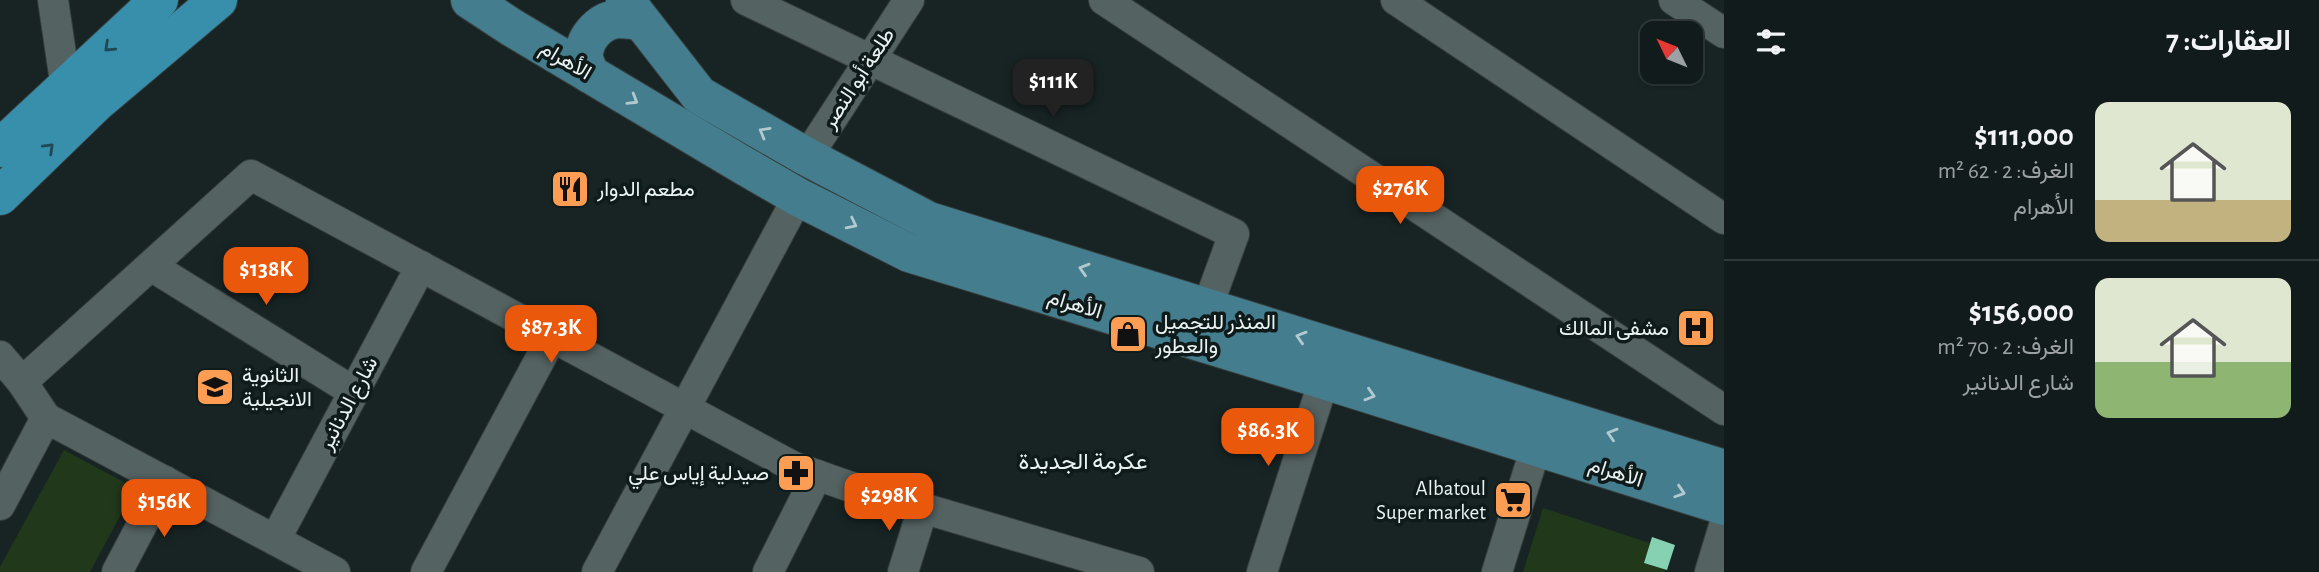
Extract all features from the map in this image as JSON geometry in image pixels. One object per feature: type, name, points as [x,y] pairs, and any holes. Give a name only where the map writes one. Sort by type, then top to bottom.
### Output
[{"type":"highway","points":[[0,148],[159,0]]},
{"type":"highway","points":[[0,196],[96,103],[218,0]]},
{"type":"main road","name":"الأهرام","points":[[470,0],[798,197],[909,253],[1724,506]]},
{"type":"main road","name":"الأهرام","points":[[632,10],[699,95],[807,157],[929,221],[1724,469]]},
{"type":"main road","points":[[590,74],[584,58],[586,46],[594,31],[632,10]]},
{"type":"street","points":[[53,0],[66,88]]},
{"type":"street","points":[[746,0],[1234,234],[1207,308]]},
{"type":"street","name":"طلعة أبو النصر","points":[[807,157],[909,0]]},
{"type":"street","points":[[1104,0],[1724,410]]},
{"type":"street","points":[[1395,0],[1724,219]]},
{"type":"street","points":[[1674,0],[1724,33]]},
{"type":"street","points":[[22,382],[251,175],[794,467],[923,508],[1060,561],[1139,572]]},
{"type":"street","points":[[597,572],[798,197]]},
{"type":"street","points":[[151,266],[354,392]]},
{"type":"street","name":"شارع الدنانير","points":[[275,540],[421,266]]},
{"type":"street","points":[[426,572],[552,337]]},
{"type":"street","points":[[0,356],[22,382],[46,418],[275,540],[317,568]]},
{"type":"street","points":[[1262,572],[1324,380]]},
{"type":"street","points":[[0,505],[46,418]]},
{"type":"street","points":[[1497,572],[1536,447]]},
{"type":"street","points":[[768,572],[817,475]]},
{"type":"street","points":[[117,572],[165,481]]},
{"type":"street","points":[[903,572],[923,508]]},
{"type":"street","points":[[1710,572],[1724,526]]},
{"type":"green space","points":[[64,450],[135,488],[90,572],[0,572],[0,567]]},
{"type":"green space","points":[[1543,508],[1671,550],[1664,572],[1523,572]]},
{"type":"building","points":[[1652,537],[1675,545],[1667,570],[1644,563]]},
{"type":"place","name":"مطعم الدوار","points":[[570,189]]},
{"type":"place","name":"مشفى المالك","points":[[1696,328]]},
{"type":"place","name":"المنذر للتجميل والعطور","points":[[1128,334]]},
{"type":"place","name":"الثانوية الانجيلية","points":[[215,387]]},
{"type":"place","name":"صيدلية إياس علي","points":[[796,473]]},
{"type":"place","name":"Albatoul Super market","points":[[1513,500]]},
{"type":"district","name":"عكرمة الجديدة","points":[[1083,461]]}]
